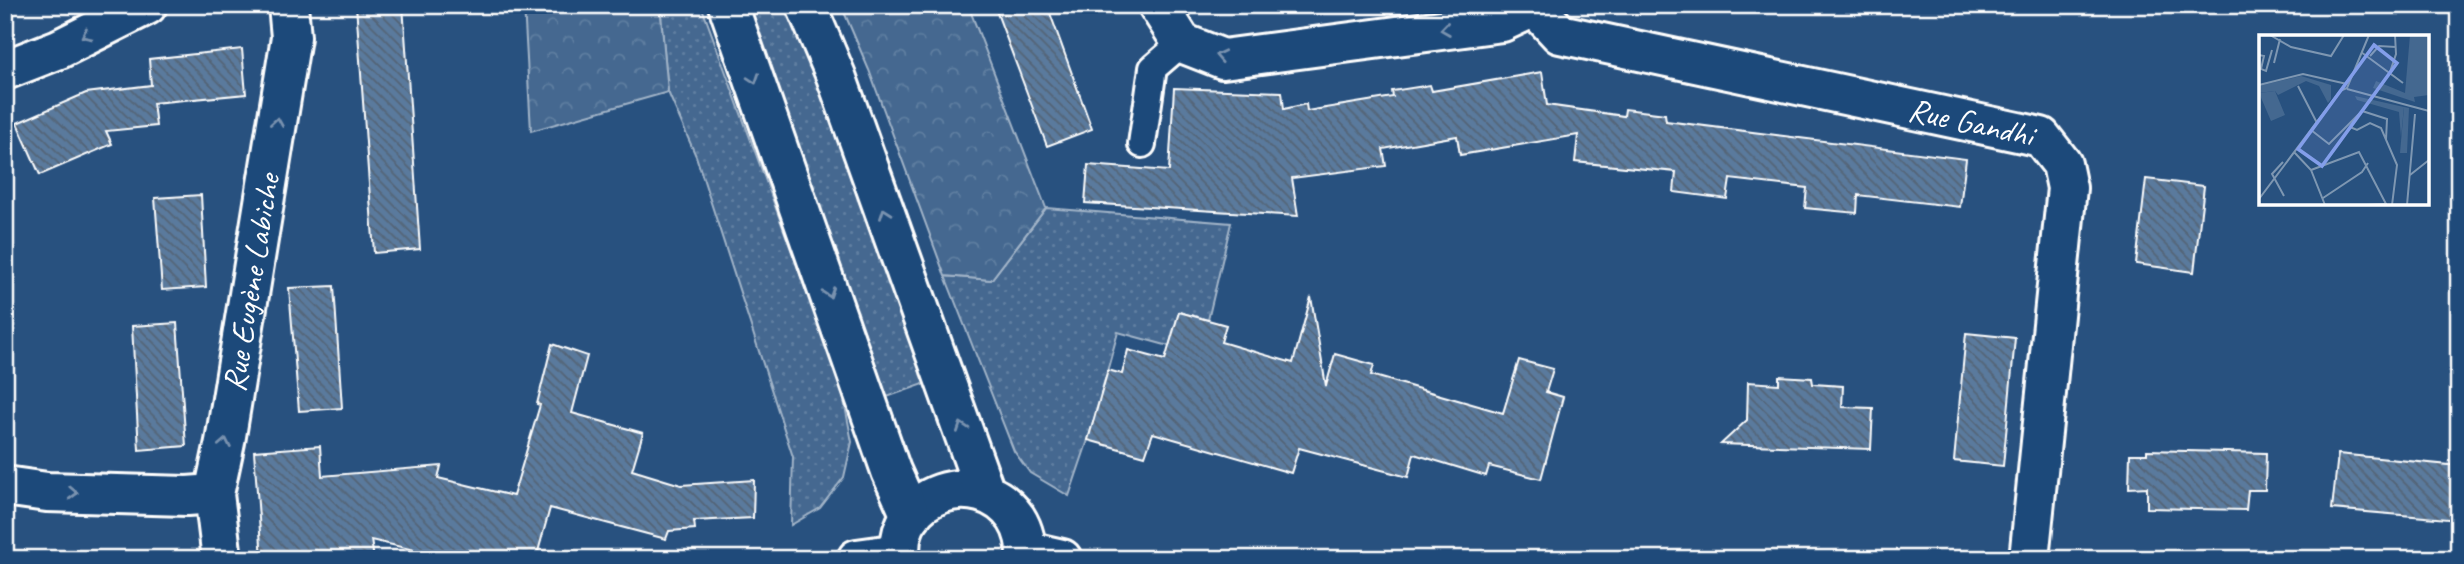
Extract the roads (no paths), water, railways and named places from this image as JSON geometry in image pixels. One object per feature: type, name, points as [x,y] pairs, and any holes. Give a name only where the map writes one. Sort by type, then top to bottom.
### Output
[{"type":"main road","points":[[5,70],[59,49],[147,5]]},
{"type":"main road","name":"Rue Eugène Labiche","points":[[222,559],[214,494],[228,429],[291,37],[288,5]]},
{"type":"main road","points":[[728,5],[891,471],[911,516]]},
{"type":"main road","points":[[806,5],[836,76],[985,492]]},
{"type":"main road","points":[[1158,5],[1182,43],[1223,59],[1502,22],[1533,6]]},
{"type":"main road","name":"Rue Gandhi","points":[[1533,6],[1560,34],[2041,137],[2062,163],[2067,188],[2029,559]]},
{"type":"main road","points":[[5,486],[47,492],[187,496],[214,494]]},
{"type":"main road","points":[[857,559],[901,556],[903,533],[911,516],[926,501],[944,491],[964,488],[985,492],[1007,505],[1038,556]]},
{"type":"lane","points":[[1142,144],[1153,68],[1182,43]]}]
